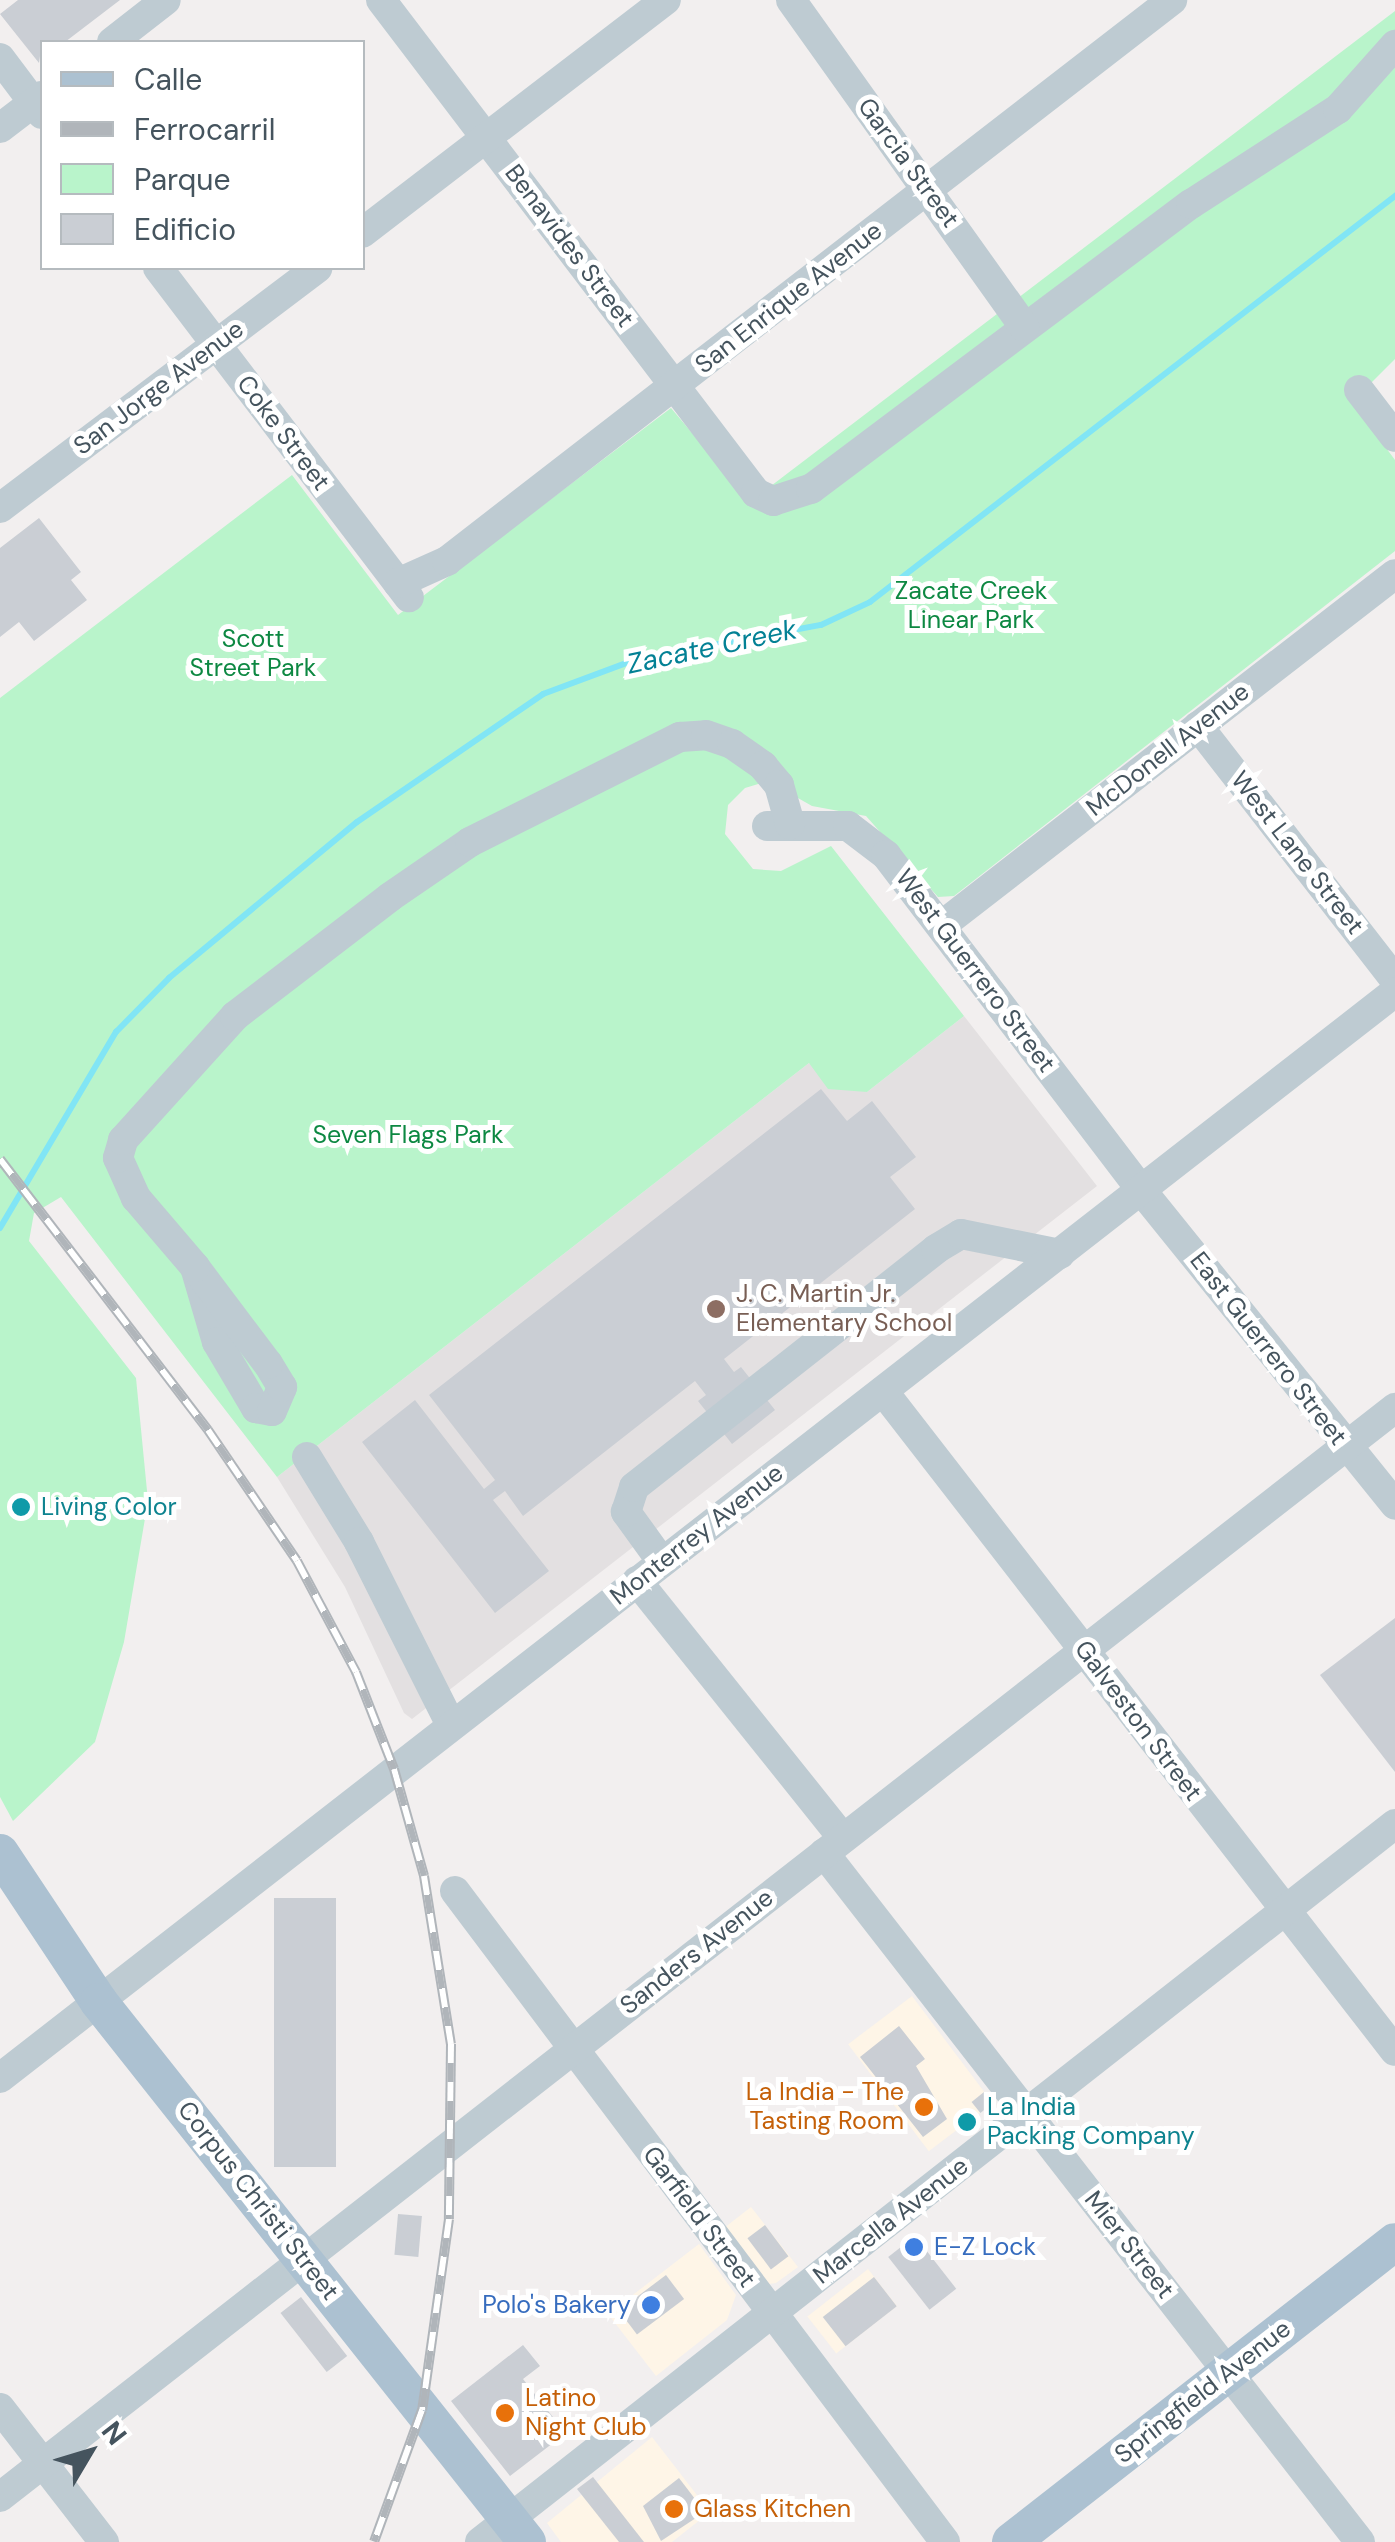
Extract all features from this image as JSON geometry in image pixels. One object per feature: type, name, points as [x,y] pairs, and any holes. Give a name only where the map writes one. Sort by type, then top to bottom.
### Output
[{"type":"main road","name":"Corpus Christi Street","points":[[0,1853],[99,2002],[304,2258],[505,2534]]},
{"type":"main road","name":"Springfield Avenue","points":[[1011,2542],[1395,2242]]},
{"type":"street","points":[[115,40],[166,0]]},
{"type":"street","name":"Benavides Street","points":[[381,0],[756,493],[773,501],[811,489],[1024,327]]},
{"type":"street","points":[[365,231],[666,0]]},
{"type":"street","name":"Garcia Street","points":[[790,0],[1024,327]]},
{"type":"street","name":"San Enrique Avenue","points":[[403,590],[447,561],[676,386],[1172,0]]},
{"type":"street","points":[[1024,327],[1191,204],[1338,109],[1395,45]]},
{"type":"street","points":[[0,58],[40,104],[0,128]]},
{"type":"street","name":"Coke Street","points":[[160,270],[403,590]]},
{"type":"street","name":"San Jorge Avenue","points":[[0,508],[315,270]]},
{"type":"street","points":[[1359,390],[1395,437]]},
{"type":"street","name":"McDonell Avenue","points":[[941,926],[1395,574]]},
{"type":"street","name":"West Lane Street","points":[[1198,726],[1395,980]]},
{"type":"street","name":"West Guerrero Street","points":[[195,1267],[120,1172],[124,1140],[235,1016],[390,897],[470,842],[680,737],[732,744],[763,766],[780,785],[779,825],[848,826],[868,837],[941,926],[1142,1190]]},
{"type":"street","name":"Monterrey Avenue","points":[[0,2078],[1395,992]]},
{"type":"street","name":"East Guerrero Street","points":[[1142,1190],[1344,1447],[1395,1505]]},
{"type":"street","points":[[662,1562],[626,1512],[634,1487],[936,1249],[960,1234],[1060,1254]]},
{"type":"street","name":"Galveston Street","points":[[883,1391],[1395,2051]]},
{"type":"street","name":"Sanders Avenue","points":[[0,2497],[1082,1648],[1395,1408]]},
{"type":"street","points":[[307,1457],[359,1542],[451,1724]]},
{"type":"street","name":"Mier Street","points":[[637,1581],[1027,2114],[1360,2542]]},
{"type":"street","name":"Marcella Avenue","points":[[505,2534],[771,2314],[1395,1824]]},
{"type":"street","name":"Garfield Street","points":[[455,1891],[945,2542]]},
{"type":"street","points":[[0,2408],[104,2542]]},
{"type":"shaded area","name":"J. C. Martin Jr. Elementary School","points":[[964,1016],[1097,1186],[412,1719],[404,1713],[345,1587],[277,1477],[809,1063],[867,1092]]},
{"type":"shaded area","points":[[912,1996],[993,2103],[929,2151],[848,2044]]},
{"type":"shaded area","points":[[751,2207],[798,2267],[776,2283],[769,2284],[724,2228]]},
{"type":"shaded area","points":[[699,2244],[736,2295],[727,2320],[656,2376],[608,2314]]},
{"type":"shaded area","points":[[868,2269],[897,2306],[836,2353],[807,2316]]},
{"type":"shaded area","points":[[652,2437],[710,2512],[672,2542],[561,2542],[547,2523]]},
{"type":"green space","points":[[1395,11],[1395,359],[1352,402],[1395,460],[1395,551],[954,896],[938,897],[866,816],[812,806],[768,781],[745,788],[728,805],[725,834],[753,869],[781,871],[831,846],[964,1016],[867,1092],[828,1089],[809,1063],[277,1477],[61,1197],[34,1213],[29,1241],[136,1378],[148,1501],[124,1642],[95,1742],[13,1821],[0,1797],[0,698],[292,475],[398,615],[671,408],[750,502]]},
{"type":"building","points":[[18,0],[120,0],[68,40],[40,40],[39,63],[0,14]]},
{"type":"building","points":[[39,518],[81,572],[71,580],[87,600],[34,641],[19,622],[0,637],[0,548]]},
{"type":"building","points":[[821,1089],[847,1121],[872,1101],[916,1157],[890,1177],[915,1209],[724,1359],[734,1372],[741,1367],[775,1410],[732,1444],[698,1401],[706,1395],[695,1381],[523,1516],[505,1491],[493,1500],[549,1571],[495,1613],[362,1442],[415,1400],[484,1489],[495,1480],[429,1395]]},
{"type":"building","points":[[1395,1618],[1395,1772],[1320,1675]]},
{"type":"building","points":[[274,1898],[336,1898],[336,2167],[274,2167]]},
{"type":"building","points":[[899,2026],[925,2059],[916,2066],[947,2119],[923,2137],[860,2057]]},
{"type":"building","points":[[984,2092],[993,2103],[980,2113],[972,2102]]},
{"type":"building","points":[[398,2214],[422,2216],[418,2257],[394,2255]]},
{"type":"building","points":[[765,2225],[788,2256],[771,2269],[747,2238]]},
{"type":"building","points":[[915,2236],[956,2289],[929,2310],[888,2257]]},
{"type":"building","name":"Polo's Bakery","points":[[666,2275],[684,2299],[637,2334],[619,2311]]},
{"type":"building","points":[[874,2277],[897,2306],[846,2346],[823,2317]]},
{"type":"building","points":[[301,2297],[347,2356],[327,2372],[281,2313]]},
{"type":"building","name":"Latino Night Club","points":[[523,2345],[540,2366],[523,2379],[560,2426],[547,2436],[553,2443],[510,2476],[451,2401]]},
{"type":"building","points":[[593,2477],[644,2542],[619,2542],[577,2489]]},
{"type":"building","name":"Glass Kitchen","points":[[679,2478],[705,2512],[661,2541],[643,2506]]},
{"type":"waterway","name":"Zacate Creek","points":[[0,1228],[116,1032],[169,978],[357,822],[543,694],[637,659],[821,625],[870,602],[1395,196]]},
{"type":"railway","points":[[0,1159],[208,1430],[297,1561],[356,1672],[394,1769],[424,1876],[451,2044],[449,2219],[422,2410],[374,2542]]},
{"type":"place","name":"J. C. Martin Jr. Elementary School","points":[[716,1309]]},
{"type":"place","name":"Living Color","points":[[21,1507]]},
{"type":"place","name":"La India - The Tasting Room","points":[[924,2107]]},
{"type":"place","name":"La India Packing Company","points":[[967,2122]]},
{"type":"place","name":"E-Z Lock","points":[[914,2247]]},
{"type":"place","name":"Polo's Bakery","points":[[651,2305]]},
{"type":"place","name":"Latino Night Club","points":[[505,2413]]},
{"type":"place","name":"Glass Kitchen","points":[[674,2509]]},
{"type":"park label","name":"Zacate Creek Linear Park","points":[[971,606]]},
{"type":"park label","name":"Scott Street Park","points":[[253,654]]},
{"type":"park label","name":"Seven Flags Park","points":[[408,1135]]}]
